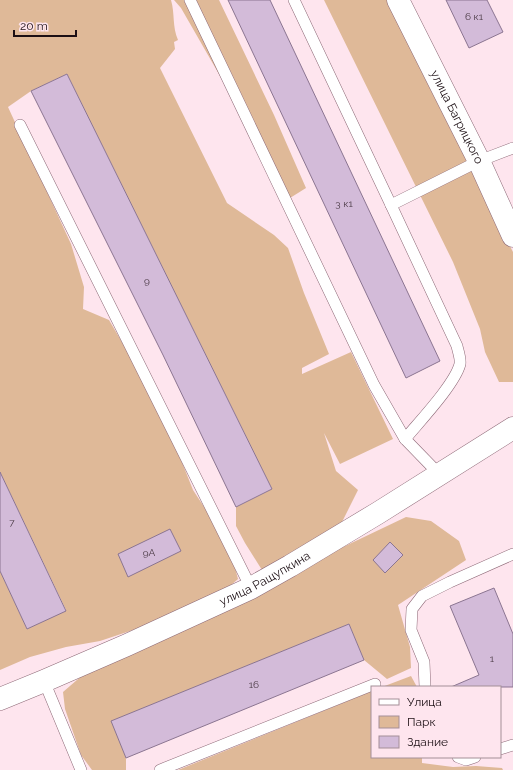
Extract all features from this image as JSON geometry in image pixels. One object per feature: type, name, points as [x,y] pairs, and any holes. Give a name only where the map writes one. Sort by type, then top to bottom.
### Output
[{"type":"street","name":"улица Багрицкого","points":[[398,0],[479,161],[513,236]]},
{"type":"street","name":"улица Ращупкина","points":[[0,699],[44,681],[251,588],[296,562],[513,428]]},
{"type":"lane","points":[[190,0],[374,385],[406,439],[439,474]]},
{"type":"lane","points":[[294,0],[457,346],[461,363],[453,378],[406,439]]},
{"type":"lane","points":[[20,125],[251,588]]},
{"type":"lane","points":[[391,205],[479,161],[513,148]]},
{"type":"lane","points":[[425,686],[424,662],[411,630],[412,609],[422,596],[513,554]]},
{"type":"lane","points":[[44,681],[81,770]]},
{"type":"lane","points":[[160,770],[375,684]]},
{"type":"lane","points":[[501,749],[513,745]]},
{"type":"lane","points":[[461,758],[466,760],[472,758]]},
{"type":"green space","points":[[0,0],[171,0],[175,30],[178,40],[174,42],[175,49],[160,68],[227,203],[274,235],[288,248],[304,293],[329,354],[302,368],[302,374],[351,352],[393,439],[340,464],[324,433],[336,471],[358,490],[342,522],[284,561],[262,570],[236,526],[236,507],[272,489],[67,74],[31,91],[8,107],[71,244],[84,287],[83,309],[109,320],[160,407],[193,490],[229,545],[238,579],[214,600],[100,641],[66,647],[30,657],[0,670],[0,571],[27,629],[66,610],[0,472]]},
{"type":"green space","points":[[174,0],[219,0],[274,115],[306,188],[290,198],[181,8]]},
{"type":"green space","points":[[324,0],[388,0],[513,252],[513,382],[499,382],[485,352],[480,329],[453,262]]},
{"type":"green space","points":[[406,517],[431,521],[459,541],[466,560],[398,605],[410,647],[411,668],[387,679],[364,660],[349,624],[112,721],[126,758],[126,770],[92,770],[81,755],[65,709],[63,692],[92,667]]},
{"type":"green space","points":[[411,676],[416,686],[385,686]]},
{"type":"green space","points":[[371,691],[371,758],[422,758],[422,763],[453,767],[476,766],[502,768],[503,770],[178,770]]},
{"type":"building","points":[[228,0],[270,0],[440,361],[406,378]]},
{"type":"building","points":[[446,0],[487,0],[503,32],[469,48]]},
{"type":"building","points":[[67,74],[272,489],[236,507],[163,355],[31,91]]},
{"type":"building","points":[[0,472],[66,611],[27,629],[0,571]]},
{"type":"building","points":[[170,529],[181,551],[128,577],[118,554]]},
{"type":"building","points":[[390,542],[403,555],[385,573],[373,560]]},
{"type":"building","points":[[494,588],[513,634],[513,687],[453,686],[479,675],[450,606]]},
{"type":"building","points":[[349,624],[364,660],[126,758],[111,721]]}]
